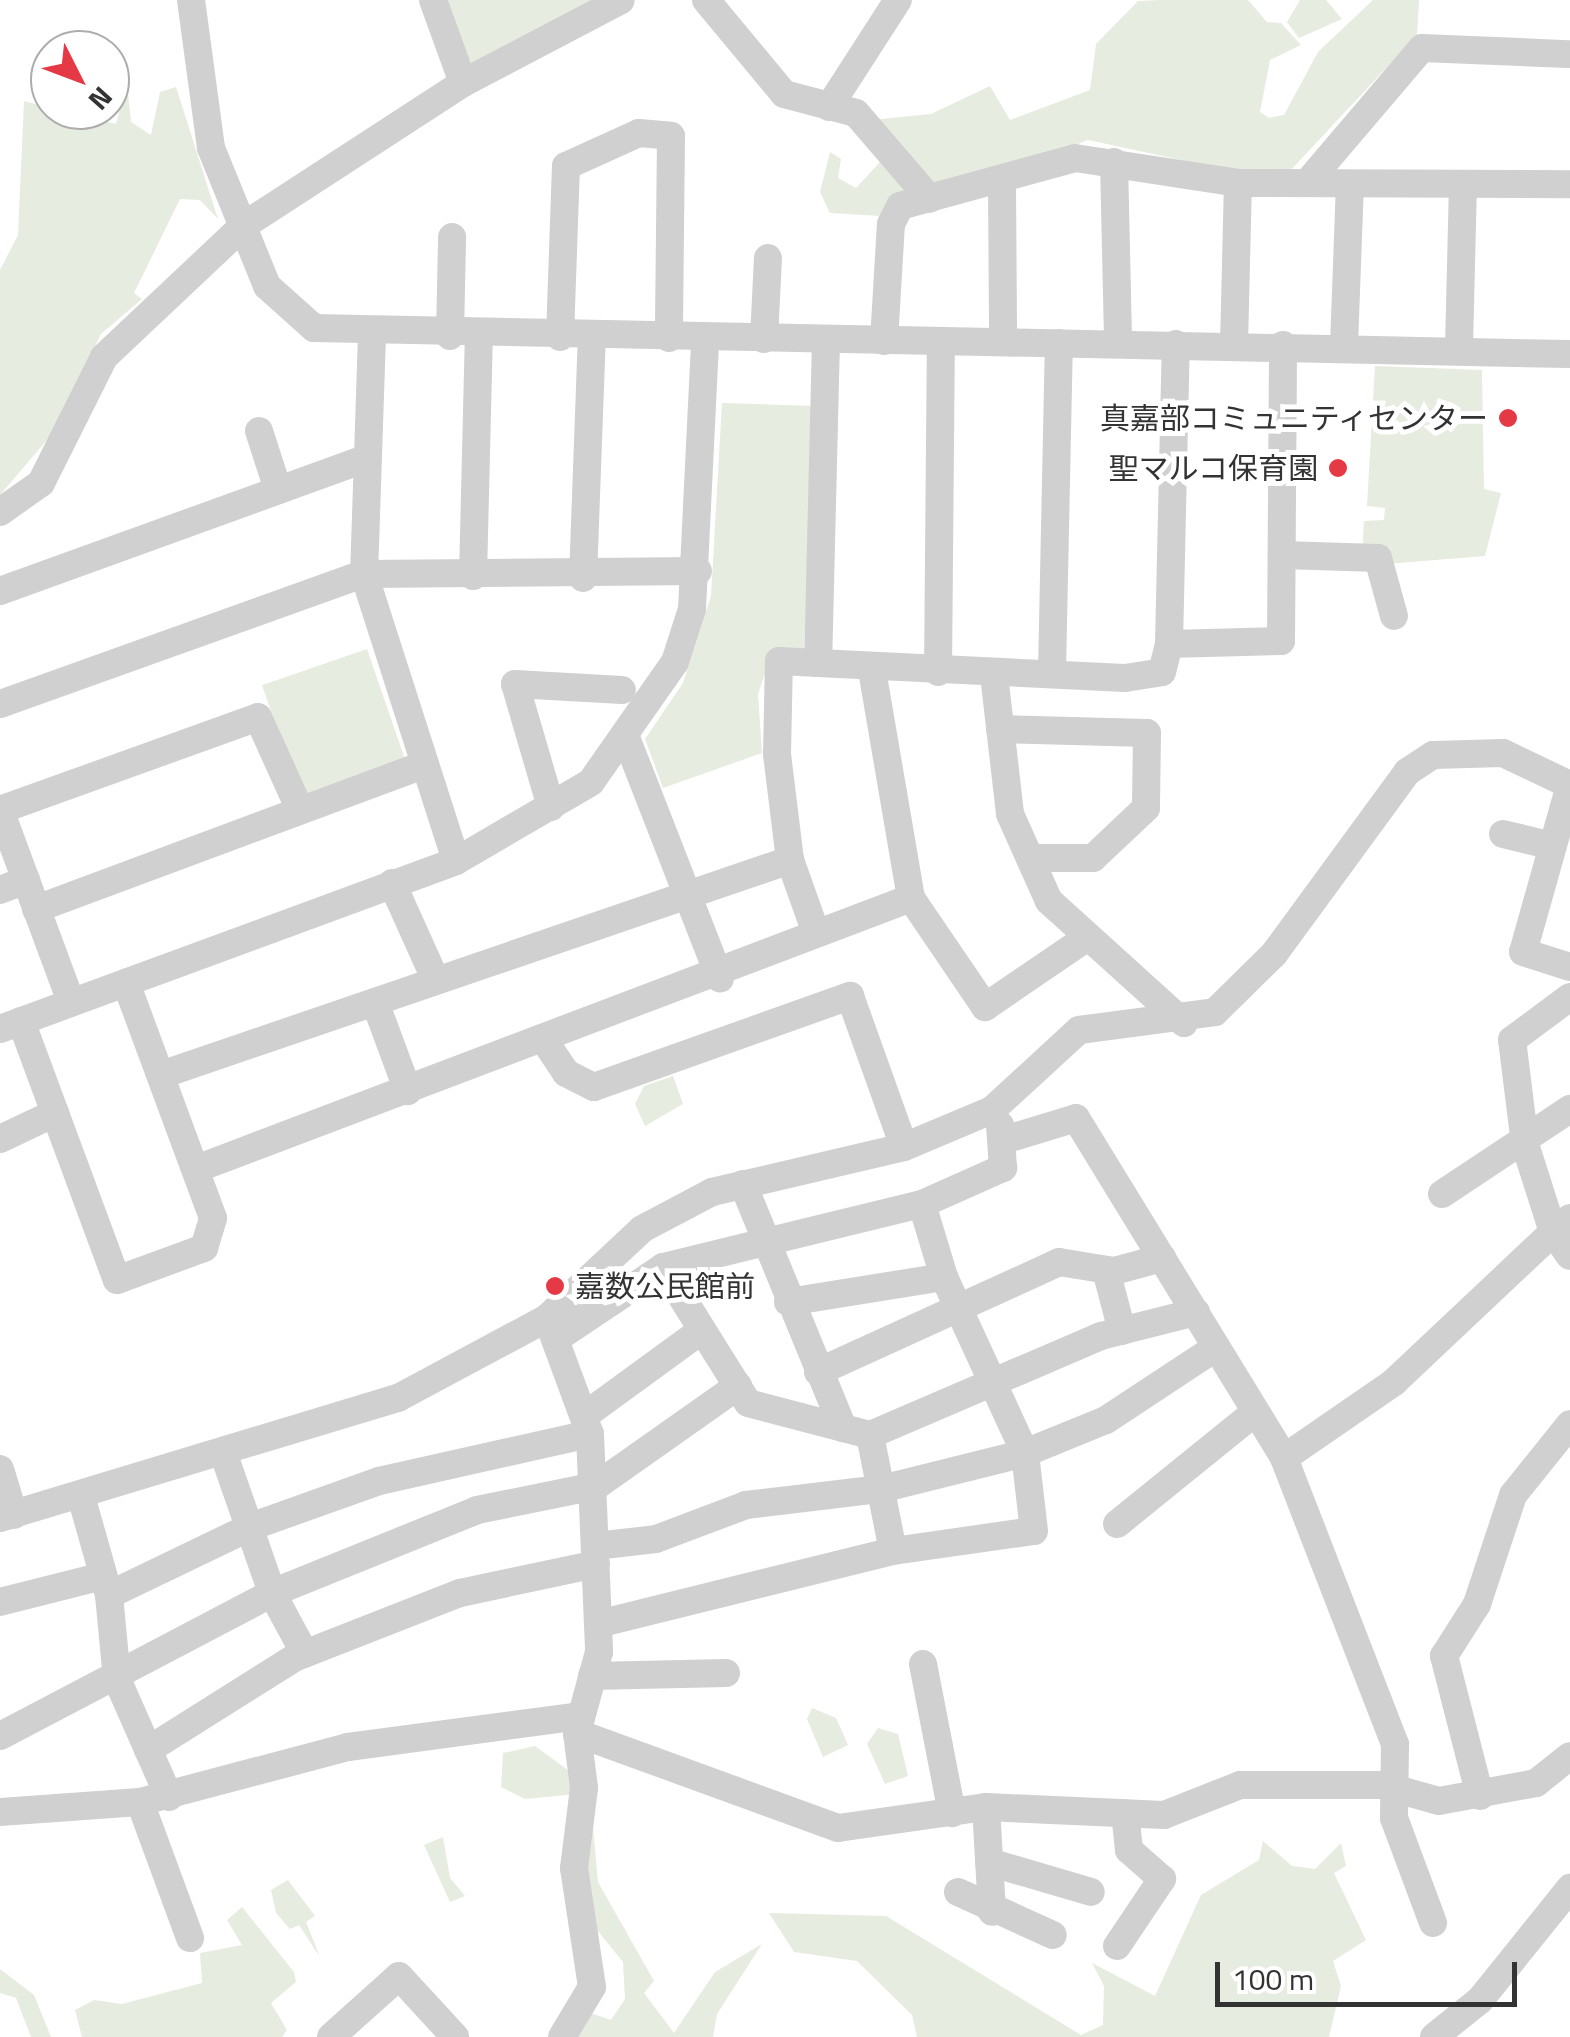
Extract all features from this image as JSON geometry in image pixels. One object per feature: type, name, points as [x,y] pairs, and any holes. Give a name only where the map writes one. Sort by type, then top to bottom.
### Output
[{"type":"street","points":[[190,0],[211,148],[267,286],[291,314],[314,328],[372,335],[1459,347],[1570,354]]},
{"type":"street","points":[[433,0],[463,84]]},
{"type":"street","points":[[0,512],[41,482],[104,357],[243,226],[463,84],[622,0]]},
{"type":"street","points":[[706,0],[784,94],[856,113],[930,198]]},
{"type":"street","points":[[829,107],[898,0]]},
{"type":"street","points":[[1307,183],[1422,48],[1568,54]]},
{"type":"street","points":[[560,337],[566,166],[639,133],[671,136],[669,338]]},
{"type":"street","points":[[884,341],[891,224],[900,206],[1002,184],[1075,158],[1238,183],[1570,184]]},
{"type":"street","points":[[1114,162],[1118,344]]},
{"type":"street","points":[[1234,345],[1238,183]]},
{"type":"street","points":[[1002,184],[1003,342]]},
{"type":"street","points":[[1344,346],[1350,184]]},
{"type":"street","points":[[1459,347],[1463,185]]},
{"type":"street","points":[[450,336],[452,237]]},
{"type":"street","points":[[764,340],[768,258]]},
{"type":"street","points":[[372,335],[364,574],[456,861]]},
{"type":"street","points":[[474,576],[480,336]]},
{"type":"street","points":[[582,578],[592,338]]},
{"type":"street","points":[[126,983],[213,1218],[204,1248],[117,1280],[55,1113],[11,1025],[456,861],[591,782],[626,740],[675,662],[698,571],[705,339]]},
{"type":"street","points":[[818,662],[826,340]]},
{"type":"street","points":[[938,672],[941,342]]},
{"type":"street","points":[[1052,672],[1059,343]]},
{"type":"street","points":[[816,933],[790,860],[777,754],[779,661],[994,675],[1162,672],[1169,644],[1176,344]]},
{"type":"street","points":[[1169,644],[1281,641],[1283,346]]},
{"type":"street","points":[[259,431],[278,490]]},
{"type":"street","points":[[0,591],[368,458]]},
{"type":"street","points":[[1282,555],[1378,558],[1394,616]]},
{"type":"street","points":[[0,704],[364,574],[582,578],[698,571]]},
{"type":"street","points":[[872,670],[912,898],[985,1007],[1086,938]]},
{"type":"street","points":[[994,675],[1010,814],[1049,901],[1184,1023]]},
{"type":"street","points":[[552,806],[515,684],[622,690]]},
{"type":"street","points":[[71,1002],[36,908],[13,885],[0,810],[258,717],[300,810]]},
{"type":"street","points":[[1000,728],[1146,733],[1146,808],[1093,858],[1030,858]]},
{"type":"street","points":[[626,740],[720,978]]},
{"type":"street","points":[[552,1328],[642,1229],[742,1184],[904,1147],[992,1110],[1079,1030],[1106,1020],[1184,1023],[1236,998],[1406,772],[1433,755],[1503,753],[1570,785],[1523,952],[1570,967]]},
{"type":"street","points":[[36,908],[425,764]]},
{"type":"street","points":[[1503,834],[1553,846]]},
{"type":"street","points":[[161,1076],[790,860]]},
{"type":"street","points":[[392,884],[436,981]]},
{"type":"street","points":[[196,1169],[720,978],[816,933],[912,898]]},
{"type":"street","points":[[546,1043],[566,1073],[594,1088],[850,996],[904,1147]]},
{"type":"street","points":[[1570,998],[1512,1040],[1525,1144],[1561,1225],[1570,1256]]},
{"type":"street","points":[[375,1002],[408,1092]]},
{"type":"street","points":[[1442,1194],[1525,1144],[1570,1109]]},
{"type":"street","points":[[0,1468],[7,1516],[398,1398],[552,1328],[663,1267],[760,1238],[922,1204],[1003,1168],[1007,1139],[992,1110]]},
{"type":"street","points":[[0,1139],[55,1113]]},
{"type":"street","points":[[1007,1139],[1076,1118],[1196,1312],[1253,1414],[1284,1458],[1395,1744],[1394,1818],[1433,1924]]},
{"type":"street","points":[[742,1184],[760,1238],[818,1372],[856,1432],[880,1489],[892,1551]]},
{"type":"street","points":[[598,1624],[892,1551],[1034,1531],[1025,1453],[995,1379],[944,1277],[922,1204]]},
{"type":"street","points":[[1284,1458],[1394,1382],[1561,1225]]},
{"type":"street","points":[[818,1372],[962,1311],[1059,1262],[1106,1270],[1162,1258]]},
{"type":"street","points":[[663,1267],[748,1403],[856,1432],[1122,1331],[1196,1312]]},
{"type":"street","points":[[1106,1270],[1122,1331]]},
{"type":"street","points":[[788,1302],[944,1277]]},
{"type":"street","points":[[552,1328],[587,1425],[596,1486],[598,1624],[592,1676],[578,1724],[584,1788],[574,1868],[592,1987],[562,2037]]},
{"type":"street","points":[[0,1602],[106,1585],[250,1527],[459,1458],[587,1425],[702,1330]]},
{"type":"street","points":[[148,1750],[305,1654],[460,1593],[656,1540],[746,1505],[880,1489],[1025,1453],[1106,1420],[1215,1348]]},
{"type":"street","points":[[0,1736],[117,1679],[272,1593],[477,1510],[596,1486],[738,1386]]},
{"type":"street","points":[[1117,1524],[1253,1414]]},
{"type":"street","points":[[1480,1796],[1444,1656],[1477,1604],[1513,1495],[1570,1424]]},
{"type":"street","points":[[224,1452],[272,1593],[305,1654]]},
{"type":"street","points":[[80,1496],[106,1585],[117,1679],[169,1797]]},
{"type":"street","points":[[923,1664],[952,1814]]},
{"type":"street","points":[[592,1676],[726,1673]]},
{"type":"street","points":[[0,1812],[169,1797],[348,1747],[578,1724],[808,1823],[894,1826],[986,1807],[1164,1814],[1240,1785],[1394,1791],[1439,1801],[1536,1783],[1570,1756]]},
{"type":"street","points":[[140,1802],[190,1938]]},
{"type":"street","points":[[986,1807],[992,1912]]},
{"type":"street","points":[[1117,1946],[1162,1879],[1129,1850],[1126,1813]]},
{"type":"street","points":[[989,1862],[1090,1892]]},
{"type":"street","points":[[1434,2037],[1480,2000],[1570,1888]]},
{"type":"street","points":[[958,1892],[992,1912],[1053,1935]]},
{"type":"street","points":[[332,2037],[399,1976],[454,2037]]},
{"type":"shaded area","points":[[445,0],[593,0],[472,66]]},
{"type":"shaded area","points":[[1248,0],[1267,22],[1281,23],[1301,45],[1270,60],[1260,112],[1269,118],[1284,115],[1318,52],[1373,0],[1419,0],[1417,35],[1288,173],[1237,172],[1088,140],[1003,174],[933,187],[871,120],[931,114],[990,86],[1010,120],[1090,90],[1096,44],[1138,1]]},
{"type":"shaded area","points":[[1300,0],[1326,0],[1342,19],[1299,38],[1287,22]]},
{"type":"shaded area","points":[[176,87],[218,219],[200,200],[180,199],[134,293],[142,299],[101,334],[52,434],[0,495],[0,270],[18,235],[24,101],[30,102],[30,130],[130,130],[130,112],[131,122],[151,135],[160,92]]},
{"type":"shaded area","points":[[830,152],[841,159],[838,178],[856,188],[880,162],[912,192],[882,216],[830,213],[820,192]]},
{"type":"shaded area","points":[[1375,366],[1482,370],[1484,489],[1501,493],[1485,556],[1386,564],[1362,553],[1364,521],[1384,520],[1385,508],[1367,506]]},
{"type":"shaded area","points":[[722,403],[814,406],[804,649],[773,649],[758,694],[762,753],[663,788],[645,739],[683,683],[711,596]]},
{"type":"shaded area","points":[[367,649],[406,763],[301,800],[262,685]]},
{"type":"shaded area","points":[[673,1076],[683,1104],[645,1126],[635,1104],[644,1086]]},
{"type":"shaded area","points":[[812,1708],[836,1718],[848,1745],[823,1757],[807,1719]]},
{"type":"shaded area","points":[[878,1728],[898,1734],[908,1776],[885,1784],[867,1744]]},
{"type":"shaded area","points":[[535,1746],[569,1771],[577,1794],[525,1799],[501,1787],[503,1753]]},
{"type":"shaded area","points":[[590,1794],[598,1882],[654,1981],[644,1993],[674,2033],[715,1972],[762,1944],[717,2014],[713,2037],[572,2037],[585,2011],[611,2020],[625,1999],[623,1962],[592,1924],[586,1895]]},
{"type":"shaded area","points":[[443,1837],[450,1878],[465,1896],[450,1902],[424,1845]]},
{"type":"shaded area","points":[[1263,1841],[1292,1866],[1315,1869],[1341,1843],[1346,1866],[1334,1873],[1366,1940],[1333,1961],[1341,1986],[1329,2037],[917,2037],[912,2015],[857,1961],[794,1952],[769,1913],[886,1916],[1081,2035],[1103,2025],[1104,1986],[1092,1963],[1155,1996],[1201,1895],[1259,1860]]},
{"type":"shaded area","points":[[288,1880],[315,1916],[306,1922],[320,1957],[299,1925],[290,1929],[276,1913],[271,1890]]},
{"type":"shaded area","points":[[242,1907],[294,1972],[296,1982],[271,2003],[287,2030],[282,2037],[82,2037],[75,2010],[94,2000],[122,2004],[202,1983],[200,1953],[242,1945],[227,1920]]},
{"type":"shaded area","points":[[0,1969],[34,1995],[51,2037],[31,2037],[16,1998],[0,1993]]},
{"type":"place","name":"真嘉部コミュニティセンター","points":[[1508,418]]},
{"type":"place","name":"聖マルコ保育園","points":[[1338,468]]},
{"type":"place","name":"嘉数公民館前","points":[[555,1286]]}]
